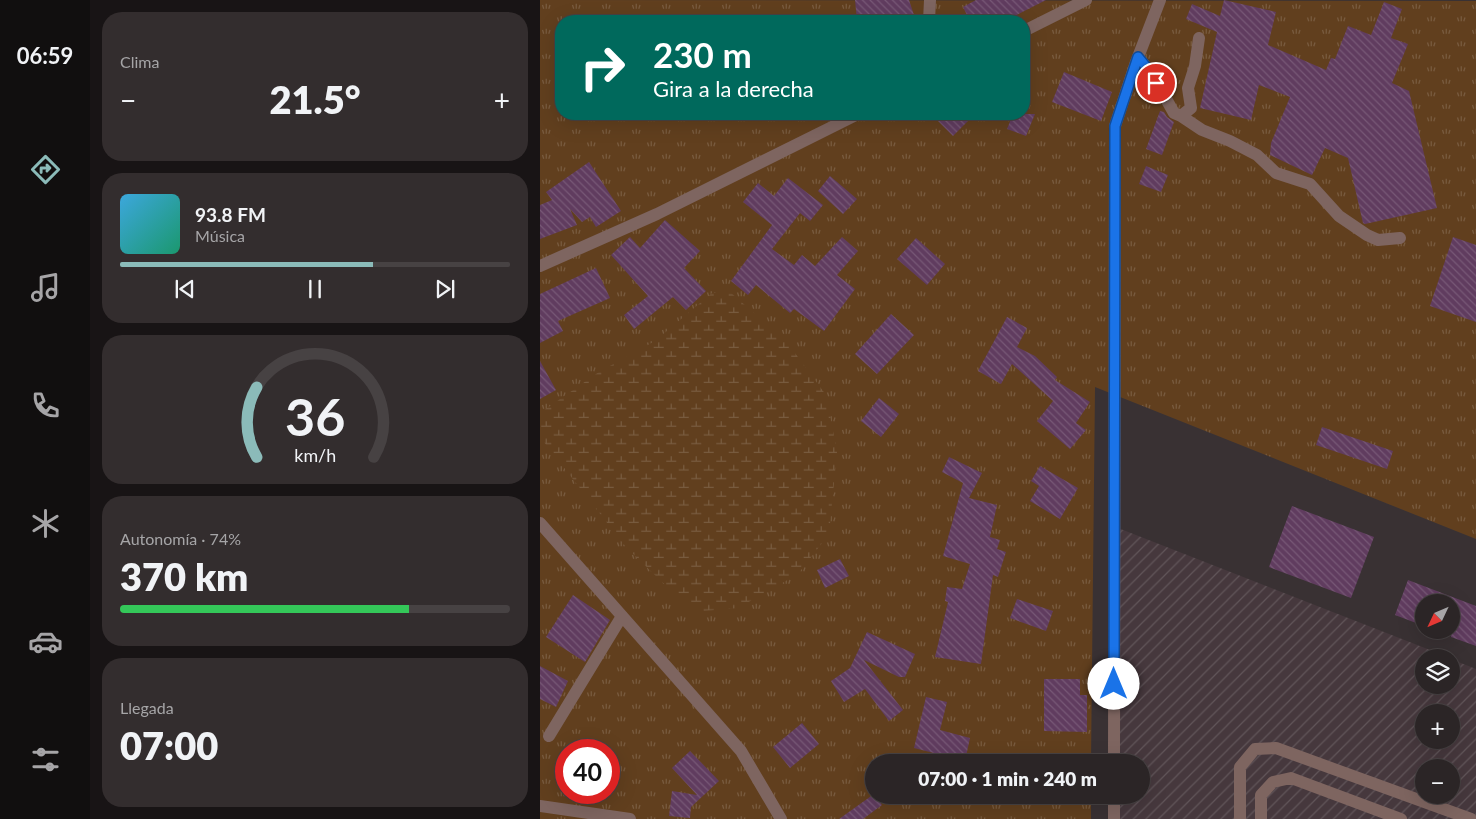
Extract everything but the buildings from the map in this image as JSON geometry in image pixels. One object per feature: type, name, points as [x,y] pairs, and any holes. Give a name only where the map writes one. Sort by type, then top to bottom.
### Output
[{"type":"street","points":[[929,15],[930,0]]},
{"type":"street","points":[[1030,28],[1086,0]]},
{"type":"street","points":[[1114,754],[1113,210],[1115,126],[1138,57],[1160,0]]},
{"type":"street","points":[[1181,116],[1191,108],[1188,88],[1195,66],[1199,38]]},
{"type":"street","points":[[1138,57],[1152,74],[1174,113],[1202,130],[1230,141],[1257,155],[1276,173],[1310,184],[1339,216],[1367,235],[1378,240],[1400,238]]},
{"type":"street","points":[[540,266],[657,214],[846,120]]},
{"type":"street","points":[[540,523],[741,751],[782,819]]},
{"type":"street","points":[[549,736],[622,616]]},
{"type":"street","points":[[1240,819],[1240,767],[1255,749],[1276,748],[1471,819]]},
{"type":"street","points":[[1261,819],[1261,795],[1273,782],[1291,778],[1401,819]]},
{"type":"street","points":[[1114,804],[1114,819]]},
{"type":"street","points":[[540,806],[630,819]]},
{"type":"shaded area","points":[[1113,526],[1428,649],[1415,649],[1415,694],[1460,694],[1460,663],[1476,669],[1476,819],[1114,819],[1114,804],[1150,804],[1150,754],[1114,754]]},
{"type":"green space","points":[[540,0],[1476,1],[1476,539],[1095,387],[1091,754],[865,754],[865,804],[1091,804],[1091,819],[540,819]]},
{"type":"green space","points":[[730,292],[786,341],[826,395],[837,452],[829,534],[798,574],[738,608],[693,612],[626,547],[540,437],[540,413],[599,372],[655,341],[712,293]]},
{"type":"route","points":[[1114,684],[1113,210],[1115,126],[1138,57],[1152,74],[1156,83]]}]
